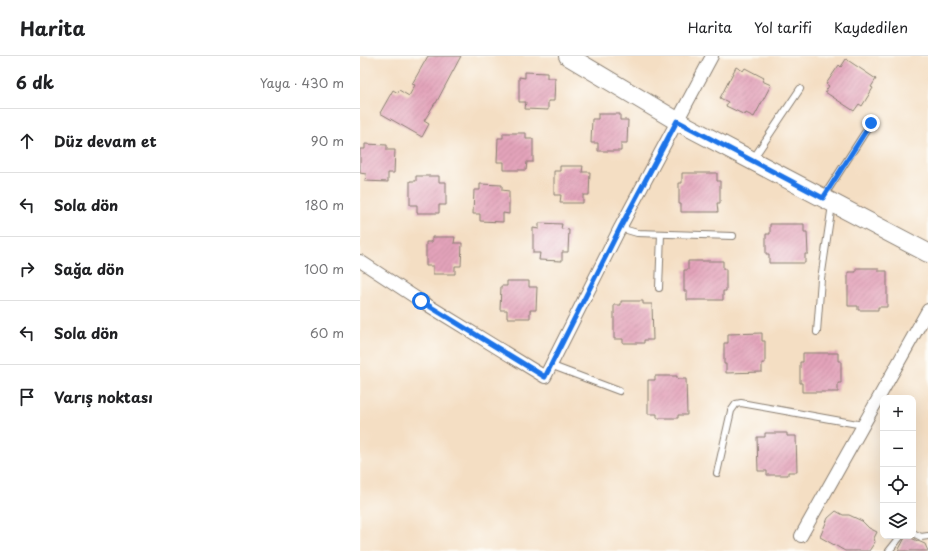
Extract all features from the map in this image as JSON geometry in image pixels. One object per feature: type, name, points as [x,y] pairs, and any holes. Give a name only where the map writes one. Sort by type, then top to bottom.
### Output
[{"type":"street","points":[[568,56],[677,121],[928,253]]},
{"type":"street","points":[[360,261],[421,301],[545,377],[620,228],[712,56]]},
{"type":"street","points":[[801,536],[928,310]]},
{"type":"lane","points":[[752,161],[800,89]]},
{"type":"lane","points":[[817,332],[821,279],[828,222],[828,200],[871,123]]},
{"type":"lane","points":[[620,228],[637,233],[733,236]]},
{"type":"lane","points":[[659,288],[661,234]]},
{"type":"lane","points":[[550,366],[619,391]]},
{"type":"lane","points":[[717,473],[731,411],[736,404],[741,403],[863,426]]},
{"type":"lane","points":[[916,534],[928,536]]},
{"type":"lane","points":[[889,551],[899,539]]},
{"type":"building","points":[[428,56],[461,56],[436,103],[424,121],[429,124],[422,137],[380,113],[393,90],[398,93],[399,90],[409,96],[415,85],[412,84]]},
{"type":"building","points":[[846,59],[876,79],[871,87],[873,88],[862,106],[859,104],[854,111],[825,92],[829,86],[826,84],[839,65],[841,67]]},
{"type":"building","points":[[736,67],[743,71],[745,68],[764,78],[762,81],[771,85],[754,117],[746,113],[745,115],[726,106],[728,102],[720,98]]},
{"type":"building","points":[[525,72],[547,73],[547,78],[555,78],[554,101],[548,101],[548,110],[525,109],[526,102],[519,102],[519,77],[525,78]]},
{"type":"building","points":[[598,114],[620,114],[620,120],[628,120],[627,143],[621,143],[621,151],[598,151],[598,143],[591,143],[592,119],[598,119]]},
{"type":"building","points":[[503,133],[526,133],[526,139],[533,139],[533,162],[527,162],[526,170],[504,170],[504,162],[497,162],[498,138],[503,138]]},
{"type":"building","points":[[365,144],[387,145],[387,150],[395,150],[394,173],[388,173],[388,182],[365,181],[366,174],[360,173],[360,149],[365,149]]},
{"type":"building","points":[[560,166],[583,166],[582,172],[590,172],[589,195],[583,195],[583,203],[560,203],[561,195],[554,195],[554,171],[560,171]]},
{"type":"building","points":[[682,173],[717,173],[717,181],[720,181],[720,203],[717,203],[718,212],[681,212],[681,204],[679,204],[679,183],[682,183]]},
{"type":"building","points":[[416,176],[439,176],[439,182],[446,182],[446,205],[439,205],[439,213],[417,213],[417,205],[410,205],[410,181],[416,181]]},
{"type":"building","points":[[480,184],[502,185],[502,190],[509,191],[509,214],[503,213],[503,222],[480,221],[480,214],[473,214],[474,190],[480,190]]},
{"type":"building","points":[[539,223],[562,224],[561,229],[569,230],[568,252],[562,252],[562,261],[539,260],[540,253],[533,253],[533,228],[539,229]]},
{"type":"building","points":[[770,224],[804,224],[804,232],[807,232],[808,254],[805,254],[805,263],[769,263],[769,254],[766,254],[766,234],[770,234]]},
{"type":"building","points":[[432,237],[455,237],[454,243],[462,243],[461,266],[455,266],[455,274],[433,274],[433,266],[426,266],[426,242],[432,242]]},
{"type":"building","points":[[688,261],[723,261],[723,269],[726,269],[726,291],[723,291],[723,300],[687,300],[687,291],[684,291],[684,270],[688,270]]},
{"type":"building","points":[[856,268],[878,268],[878,271],[887,271],[887,307],[878,307],[878,310],[858,310],[858,306],[848,306],[848,272],[856,272]]},
{"type":"building","points":[[507,281],[529,281],[529,287],[537,287],[536,310],[530,310],[530,318],[507,318],[507,310],[500,310],[501,286],[507,286]]},
{"type":"building","points":[[621,301],[643,301],[643,304],[652,304],[653,340],[644,340],[644,343],[623,343],[623,339],[614,339],[614,305],[621,305]]},
{"type":"building","points":[[762,333],[762,341],[765,341],[765,363],[762,363],[762,372],[726,373],[726,364],[724,364],[724,343],[728,343],[728,334]]},
{"type":"building","points":[[803,353],[838,353],[838,361],[841,361],[841,383],[838,383],[838,392],[802,392],[802,383],[800,383],[800,362],[803,362]]},
{"type":"building","points":[[655,376],[677,376],[677,379],[686,379],[687,415],[678,415],[678,418],[657,418],[657,414],[648,414],[648,380],[655,380]]},
{"type":"building","points":[[765,433],[787,433],[787,436],[796,436],[797,472],[788,472],[788,475],[767,475],[767,471],[758,471],[757,437],[765,437]]},
{"type":"building","points":[[836,511],[843,515],[849,515],[862,521],[869,528],[877,532],[874,538],[875,542],[869,551],[845,551],[820,537],[828,518]]},
{"type":"building","points":[[904,539],[913,539],[925,544],[928,551],[898,551]]},
{"type":"route","points":[[421,301],[545,377],[620,228],[677,121],[823,198],[871,123]]}]
